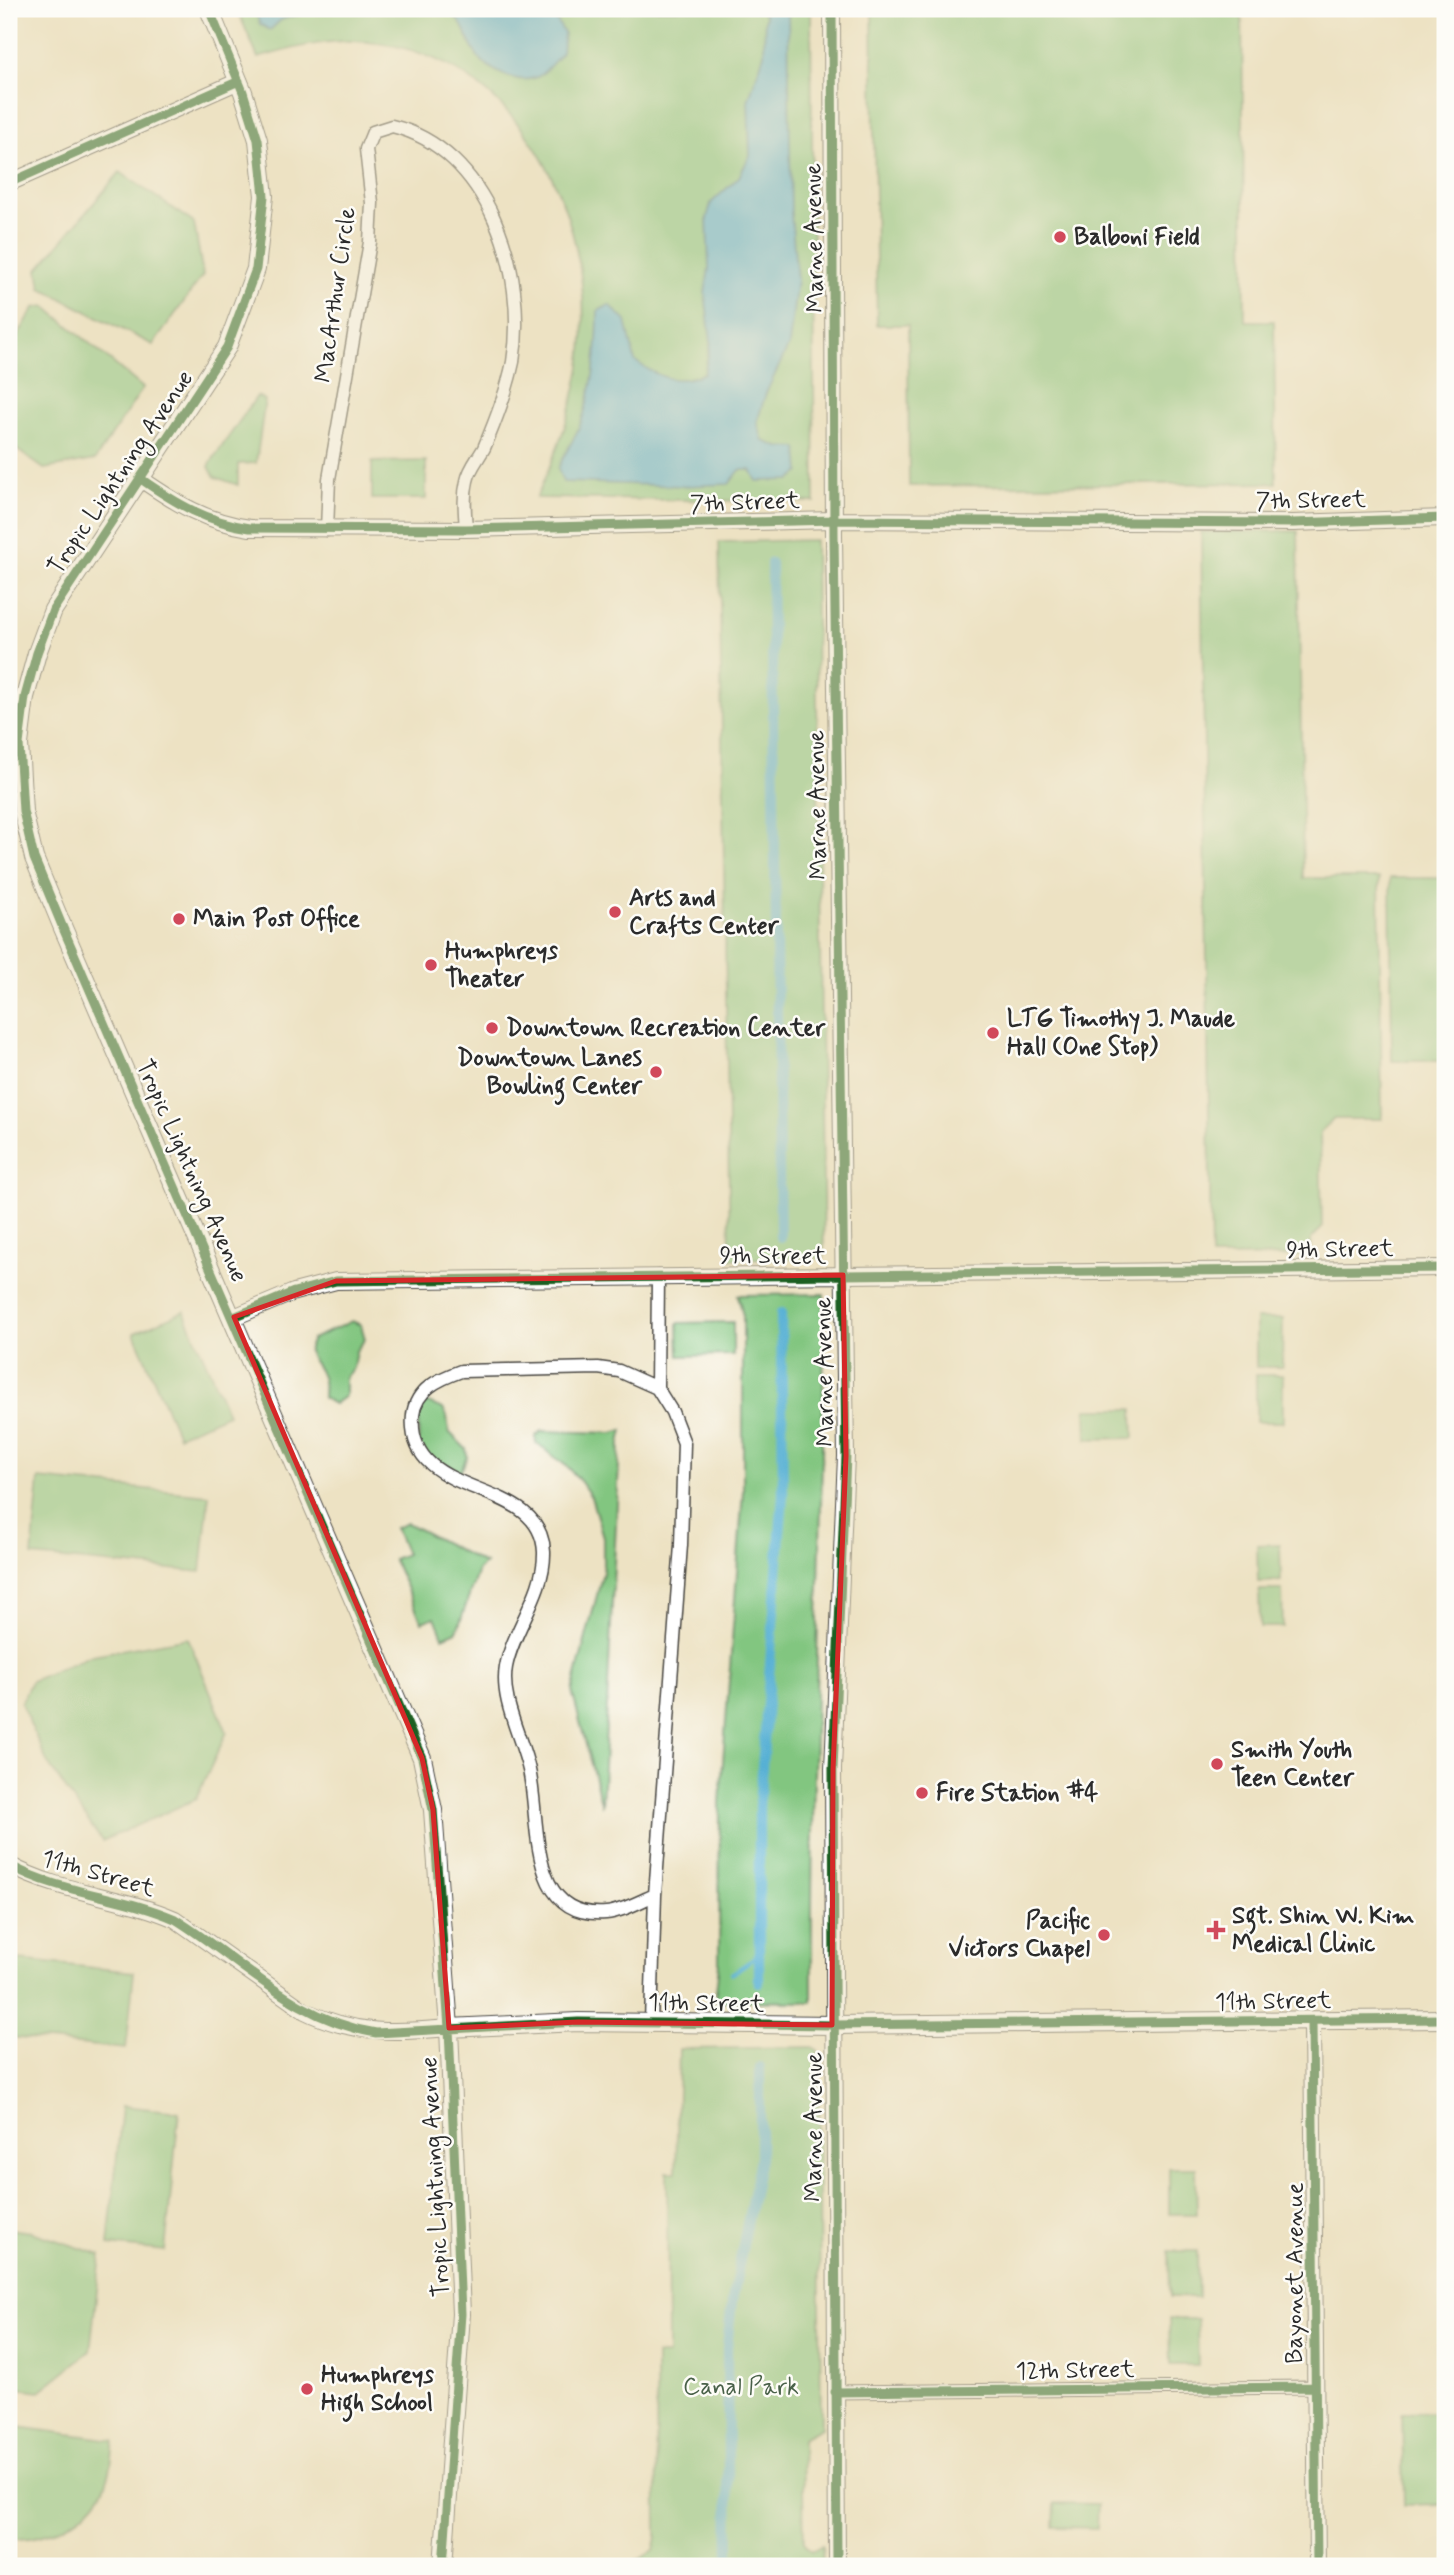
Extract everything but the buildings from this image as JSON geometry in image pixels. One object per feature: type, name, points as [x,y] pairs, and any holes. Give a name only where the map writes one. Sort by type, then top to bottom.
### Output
[{"type":"main road","name":"Tropic Lightning Avenue","points":[[209,9],[252,116],[262,164],[264,196],[256,269],[227,347],[52,610],[25,697],[19,744],[23,811],[34,858],[422,1758],[433,1811],[449,2028],[461,2314],[443,2566]]},
{"type":"main road","name":"11th Street","points":[[449,2028],[651,2022],[832,2025],[1445,2019]]},
{"type":"street","name":"Marne Avenue","points":[[832,9],[834,520],[846,1456],[833,1769],[832,2025],[837,2566]]},
{"type":"street","points":[[9,183],[239,81]]},
{"type":"street","name":"MacArthur Circle","points":[[327,530],[327,501],[370,242],[372,203],[366,149],[373,132],[392,126],[435,143],[455,158],[485,202],[508,265],[515,328],[513,360],[504,399],[467,480],[464,498],[466,529]]},
{"type":"street","name":"7th Street","points":[[141,479],[196,514],[220,524],[250,528],[466,529],[834,520],[1293,523],[1445,518]]},
{"type":"street","name":"9th Street","points":[[234,1317],[294,1292],[336,1281],[1445,1268]]},
{"type":"street","points":[[656,1388],[658,1276]]},
{"type":"street","points":[[651,2022],[655,1895],[681,1545],[684,1443],[672,1412],[656,1388],[619,1371],[598,1368],[461,1371],[441,1378],[428,1387],[418,1399],[413,1428],[419,1452],[427,1462],[457,1480],[514,1506],[528,1517],[540,1535],[544,1552],[541,1573],[506,1666],[505,1684],[524,1747],[535,1797],[544,1876],[563,1902],[584,1912],[608,1913],[655,1895]]},
{"type":"street","name":"11th Street","points":[[9,1865],[44,1880],[155,1910],[175,1919],[306,2011],[325,2021],[376,2033],[449,2028]]},
{"type":"street","name":"Bayonet Avenue","points":[[1312,2021],[1317,2566]]},
{"type":"street","name":"12th Street","points":[[835,2392],[1315,2387]]},
{"type":"highlighted area","points":[[843,1275],[846,1456],[833,1769],[832,2025],[578,2022],[449,2028],[433,1810],[422,1758],[234,1317],[336,1281]]},
{"type":"green space","points":[[237,9],[811,9],[815,502],[536,498],[558,445],[575,390],[582,352],[583,297],[575,243],[558,191],[532,144],[499,103],[457,71],[408,49],[339,41],[304,46],[258,58]]},
{"type":"green space","name":"Balboni Field","points":[[872,9],[1242,9],[1245,321],[1274,321],[1276,483],[909,486],[908,325],[877,325]]},
{"type":"green space","points":[[120,172],[194,223],[203,275],[153,345],[41,288],[38,269]]},
{"type":"green space","points":[[45,306],[143,388],[95,460],[44,469],[9,444],[9,351],[34,308]]},
{"type":"green space","points":[[257,396],[265,400],[256,463],[238,464],[238,485],[215,477],[209,467],[211,462]]},
{"type":"green space","points":[[426,461],[426,499],[372,499],[372,462]]},
{"type":"green space","points":[[1298,531],[1303,878],[1379,878],[1382,1119],[1334,1119],[1320,1132],[1322,1228],[1311,1239],[1312,1256],[1211,1257],[1201,532]]},
{"type":"green space","points":[[815,540],[824,1258],[730,1259],[719,542]]},
{"type":"green space","points":[[1390,878],[1445,878],[1445,1061],[1392,1061]]},
{"type":"green space","points":[[824,1294],[812,2002],[715,2001],[719,1963],[720,1802],[743,1491],[743,1316],[738,1295]]},
{"type":"green space","points":[[184,1311],[228,1414],[178,1436],[134,1333]]},
{"type":"green space","points":[[1256,1319],[1283,1319],[1282,1367],[1256,1367]]},
{"type":"green space","points":[[352,1321],[361,1325],[365,1339],[356,1351],[353,1368],[345,1377],[345,1396],[334,1404],[323,1398],[322,1375],[310,1356],[309,1345],[312,1339]]},
{"type":"green space","points":[[733,1322],[733,1355],[679,1356],[678,1323]]},
{"type":"green space","points":[[1256,1375],[1283,1375],[1283,1422],[1256,1422]]},
{"type":"green space","points":[[418,1399],[443,1409],[447,1416],[449,1432],[466,1449],[467,1457],[457,1480],[419,1452]]},
{"type":"green space","points":[[1086,1409],[1133,1409],[1134,1438],[1087,1439]]},
{"type":"green space","points":[[623,1430],[620,1443],[602,1806],[572,1691],[603,1572],[603,1537],[591,1497],[569,1468],[536,1443],[536,1436],[542,1431],[613,1433]]},
{"type":"green space","points":[[39,1479],[209,1495],[201,1572],[32,1556]]},
{"type":"green space","points":[[407,1523],[485,1564],[478,1570],[457,1631],[443,1637],[435,1617],[422,1622],[393,1559],[406,1554],[395,1528]]},
{"type":"green space","points":[[1280,1544],[1281,1581],[1258,1582],[1257,1545]]},
{"type":"green space","points":[[1259,1590],[1282,1590],[1283,1627],[1260,1627]]},
{"type":"green space","points":[[188,1638],[227,1732],[196,1799],[102,1841],[47,1762],[21,1703],[31,1681],[92,1655]]},
{"type":"green space","points":[[9,1959],[134,1972],[126,2049],[9,2037]]},
{"type":"green space","name":"Canal Park","points":[[813,2047],[818,2051],[821,2428],[802,2438],[804,2542],[812,2551],[822,2545],[823,2566],[629,2566],[654,2550],[657,2537],[656,2355],[668,2355],[667,2172],[676,2172],[679,2049]]},
{"type":"green space","points":[[122,2106],[179,2112],[165,2251],[108,2245]]},
{"type":"green space","points":[[1169,2168],[1196,2168],[1197,2214],[1169,2214]]},
{"type":"green space","points":[[9,2229],[32,2232],[101,2255],[90,2351],[40,2391],[9,2387]]},
{"type":"green space","points":[[1169,2251],[1197,2251],[1198,2297],[1170,2297]]},
{"type":"green space","points":[[1169,2319],[1197,2319],[1198,2365],[1170,2365]]},
{"type":"green space","points":[[1445,2412],[1445,2504],[1404,2505],[1402,2413]]},
{"type":"green space","points":[[11,2426],[114,2440],[110,2473],[99,2496],[78,2517],[52,2532],[23,2539],[9,2539]]},
{"type":"green space","points":[[1055,2503],[1098,2504],[1097,2528],[1054,2527]]},
{"type":"water","points":[[254,9],[315,9],[281,20],[270,30],[260,24]]},
{"type":"water","points":[[447,9],[550,9],[564,33],[562,53],[539,76],[521,79],[502,74],[478,56],[461,24]]},
{"type":"water","points":[[760,9],[788,9],[791,213],[797,280],[789,345],[766,393],[757,422],[763,441],[779,447],[798,448],[800,472],[790,480],[757,481],[751,470],[740,470],[729,484],[684,486],[563,482],[558,469],[580,425],[591,384],[596,354],[598,311],[609,305],[626,321],[635,361],[643,367],[676,379],[704,373],[711,342],[705,293],[709,268],[707,218],[711,203],[739,177],[750,155],[748,101],[764,54],[765,15]]},
{"type":"waterway","points":[[771,563],[780,1237]]},
{"type":"waterway","points":[[759,1982],[759,1807],[783,1495],[781,1313]]},
{"type":"waterway","points":[[731,1974],[759,1955]]},
{"type":"waterway","points":[[729,2566],[727,2348],[732,2301],[760,2158],[760,2067]]},
{"type":"cycle path","points":[[209,9],[243,92],[258,140],[264,196],[256,269],[227,347],[53,610],[25,697],[19,744],[23,811],[34,858],[63,928],[422,1758],[433,1810],[449,2028],[461,2314],[443,2566]]},
{"type":"cycle path","points":[[832,9],[834,535],[846,1456],[833,1769],[837,2566]]},
{"type":"cycle path","points":[[9,183],[239,81]]},
{"type":"cycle path","points":[[141,479],[193,511],[250,528],[466,529],[834,520],[1293,523],[1445,518]]},
{"type":"cycle path","points":[[234,1317],[294,1292],[336,1281],[1445,1268]]},
{"type":"cycle path","points":[[9,1865],[49,1882],[175,1919],[294,2002],[346,2026],[376,2033],[578,2022],[832,2025],[1445,2019]]},
{"type":"cycle path","points":[[1312,2021],[1317,2566]]},
{"type":"cycle path","points":[[835,2392],[1315,2387]]},
{"type":"place","name":"Balboni Field","points":[[1060,237]]},
{"type":"place","name":"Arts and Crafts Center","points":[[615,912]]},
{"type":"place","name":"Main Post Office","points":[[179,919]]},
{"type":"place","name":"Humphreys Theater","points":[[431,965]]},
{"type":"place","name":"Downtown Recreation Center","points":[[492,1028]]},
{"type":"place","name":"LTG Timothy J. Maude Hall (One Stop)","points":[[993,1033]]},
{"type":"place","name":"Downtown Lanes Bowling Center","points":[[656,1072]]},
{"type":"place","name":"Smith Youth Teen Center","points":[[1217,1764]]},
{"type":"place","name":"Fire Station #4","points":[[922,1793]]},
{"type":"place","name":"Sgt. Shin W. Kim Medical Clinic","points":[[1216,1930]]},
{"type":"place","name":"Pacific Victors Chapel","points":[[1104,1935]]},
{"type":"place","name":"Humphreys High School","points":[[307,2389]]}]
